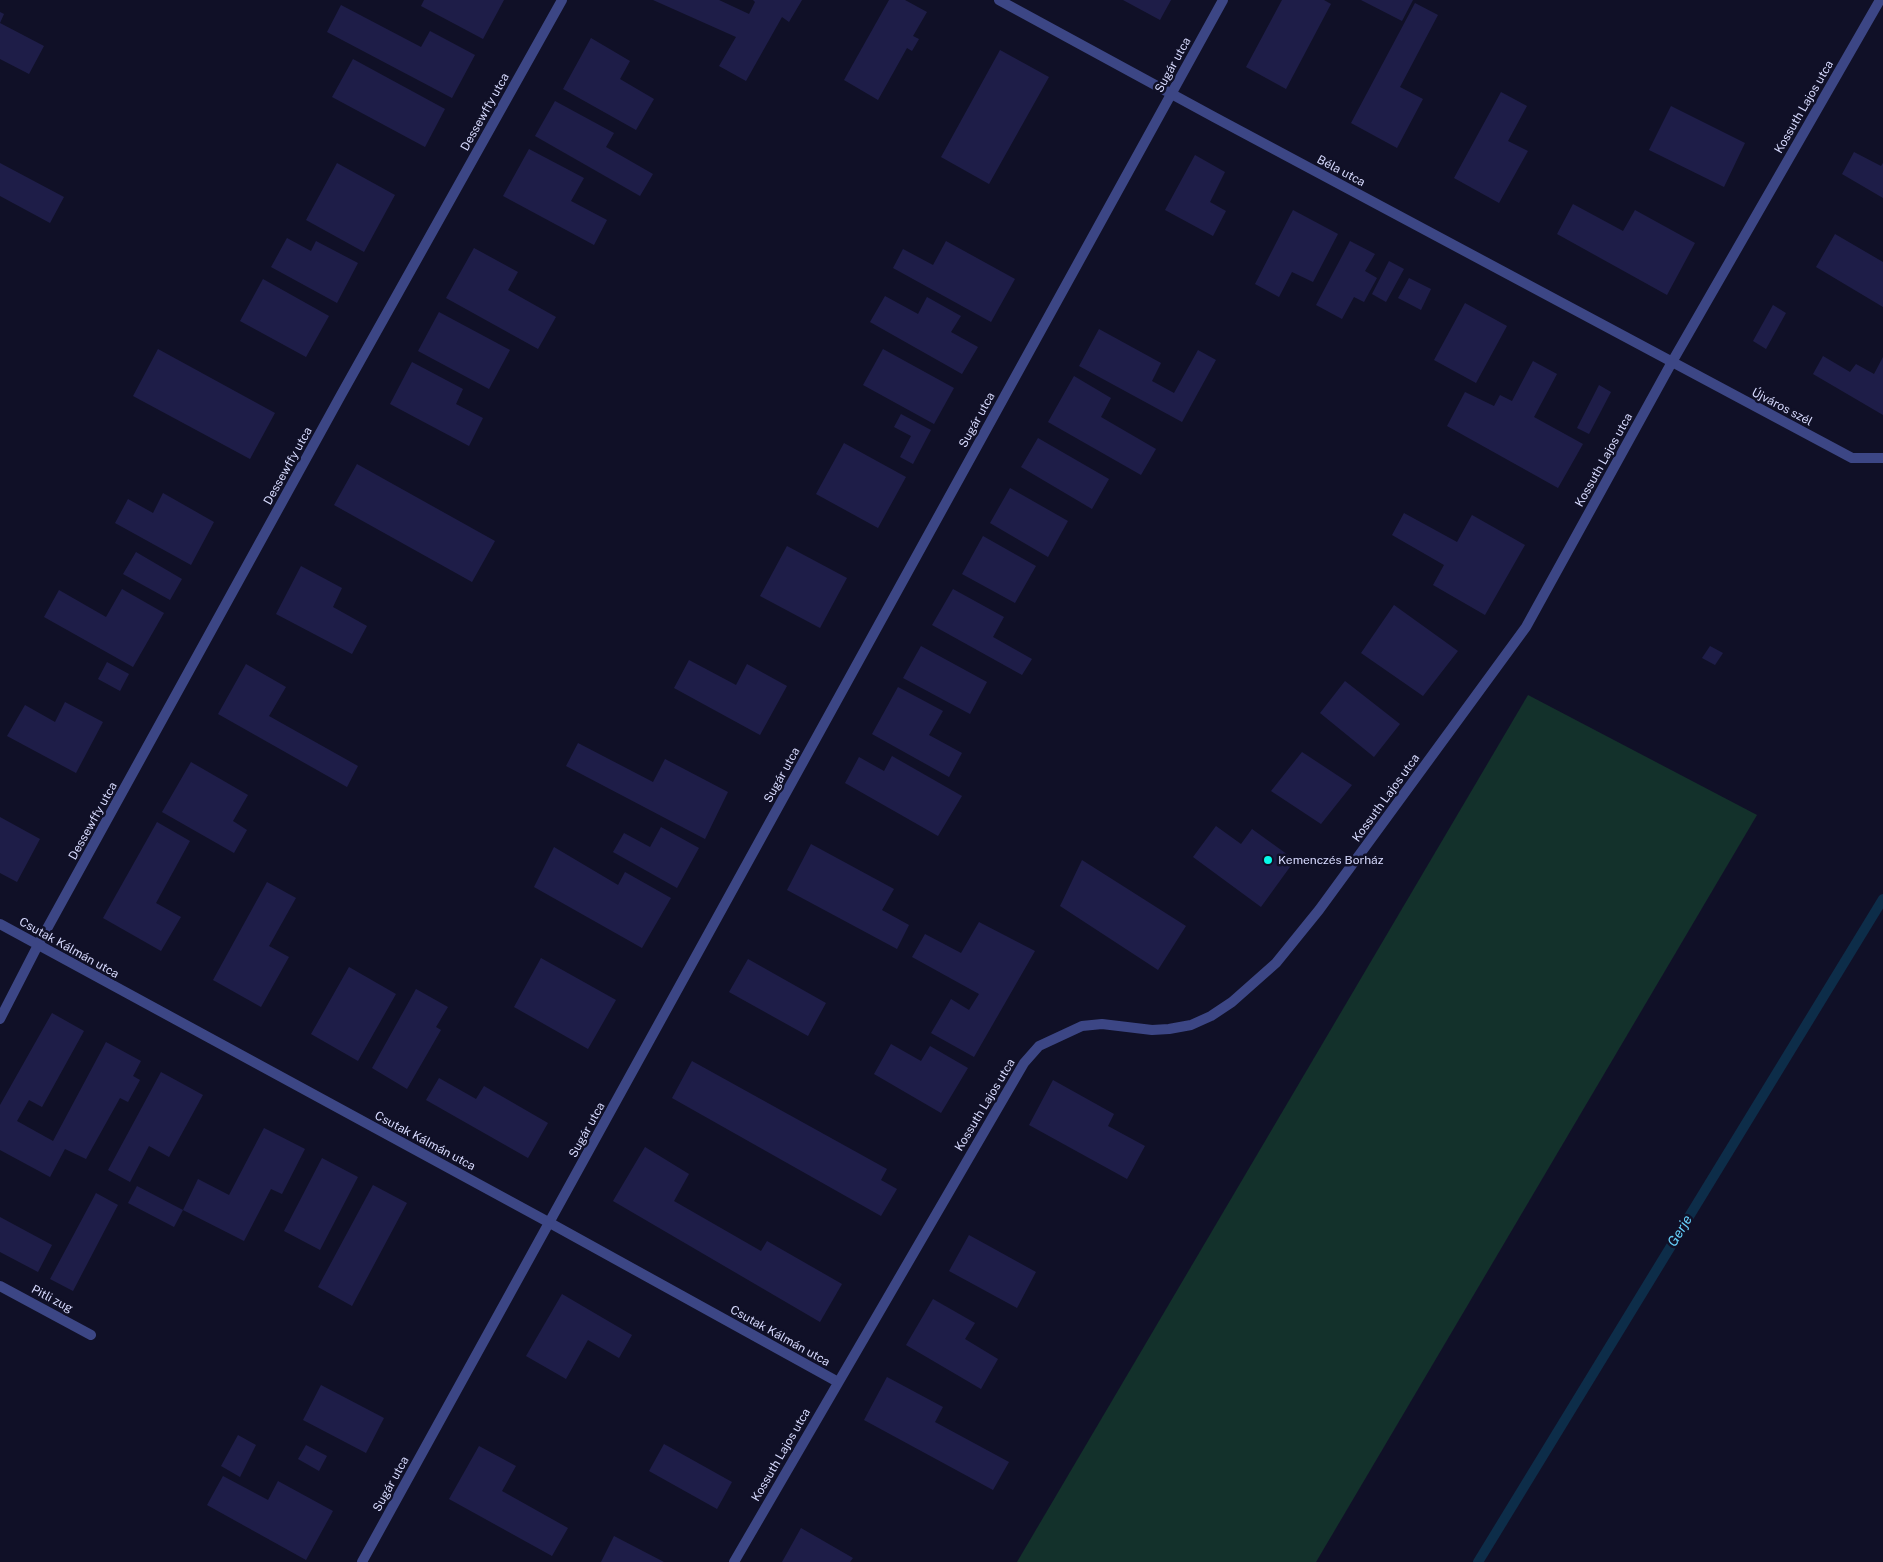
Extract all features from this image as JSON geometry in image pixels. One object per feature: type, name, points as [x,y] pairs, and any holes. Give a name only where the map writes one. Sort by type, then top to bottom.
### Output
[{"type":"street","name":"Dessewffy utca","points":[[38,945],[341,395],[562,0]]},
{"type":"street","name":"Béla utca","points":[[999,0],[1672,362]]},
{"type":"street","name":"Sugár utca","points":[[362,1562],[1223,0]]},
{"type":"street","name":"Kossuth Lajos utca","points":[[734,1562],[1024,1063],[1040,1046],[1082,1026],[1102,1024],[1152,1030],[1191,1025],[1211,1016],[1232,1002],[1276,964],[1319,910],[1526,627],[1672,362],[1880,0]]},
{"type":"street","name":"Újváros szél","points":[[1672,362],[1852,458],[1883,458]]},
{"type":"street","name":"Csutak Kálmán utca","points":[[0,924],[838,1382]]},
{"type":"street","points":[[0,1019],[38,945]]},
{"type":"street","name":"Pitli zug","points":[[0,1286],[92,1334]]},
{"type":"green space","points":[[1528,695],[1757,815],[1316,1562],[1017,1562]]},
{"type":"building","points":[[424,0],[504,0],[483,39],[421,6]]},
{"type":"building","points":[[653,0],[719,0],[749,14],[755,2],[753,0],[802,0],[789,22],[782,17],[746,81],[719,66],[736,37]]},
{"type":"building","points":[[889,0],[905,0],[927,12],[913,36],[919,39],[912,51],[907,48],[878,100],[844,80]]},
{"type":"building","points":[[1123,0],[1171,0],[1160,20]]},
{"type":"building","points":[[1282,0],[1324,0],[1331,4],[1286,89],[1246,67]]},
{"type":"building","points":[[1361,0],[1413,0],[1402,21]]},
{"type":"building","points":[[1415,3],[1438,15],[1400,87],[1423,99],[1397,148],[1351,123]]},
{"type":"building","points":[[341,5],[421,47],[430,31],[475,55],[452,98],[327,32]]},
{"type":"building","points":[[0,12],[4,14],[0,23]]},
{"type":"building","points":[[0,23],[44,46],[29,74],[0,59]]},
{"type":"building","points":[[591,38],[630,61],[620,79],[654,99],[636,130],[563,89]]},
{"type":"building","points":[[1000,50],[1049,77],[989,184],[941,157]]},
{"type":"building","points":[[353,59],[445,109],[425,147],[332,97]]},
{"type":"building","points":[[1501,92],[1527,106],[1508,141],[1528,151],[1499,203],[1454,178]]},
{"type":"building","points":[[555,101],[614,133],[606,147],[653,174],[640,196],[535,136]]},
{"type":"building","points":[[1671,106],[1745,143],[1724,187],[1649,150]]},
{"type":"building","points":[[529,149],[584,178],[571,201],[607,220],[594,245],[503,196]]},
{"type":"building","points":[[1854,152],[1881,166],[1883,163],[1883,198],[1842,174]]},
{"type":"building","points":[[1195,155],[1225,172],[1210,202],[1226,211],[1213,236],[1165,210]]},
{"type":"building","points":[[0,163],[64,197],[50,223],[0,196]]},
{"type":"building","points":[[337,163],[395,195],[364,252],[306,220]]},
{"type":"building","points":[[1573,204],[1623,231],[1635,210],[1695,243],[1667,295],[1557,234]]},
{"type":"building","points":[[1293,210],[1338,234],[1313,282],[1292,272],[1279,297],[1255,284]]},
{"type":"building","points":[[1835,234],[1883,262],[1883,307],[1816,267]]},
{"type":"building","points":[[287,238],[311,251],[316,241],[358,263],[337,303],[271,267]]},
{"type":"building","points":[[946,241],[1015,279],[991,322],[893,268],[903,249],[933,265]]},
{"type":"building","points":[[1350,241],[1375,254],[1365,271],[1377,278],[1364,302],[1354,297],[1342,319],[1316,305]]},
{"type":"building","points":[[474,248],[518,272],[508,290],[556,317],[538,349],[446,298]]},
{"type":"building","points":[[1389,261],[1404,269],[1386,302],[1372,294]]},
{"type":"building","points":[[1409,278],[1431,289],[1421,310],[1398,298]]},
{"type":"building","points":[[263,279],[329,316],[306,357],[240,321]]},
{"type":"building","points":[[885,296],[918,314],[927,297],[961,316],[951,332],[978,347],[962,374],[870,322]]},
{"type":"building","points":[[1465,303],[1507,326],[1476,383],[1434,360]]},
{"type":"building","points":[[1773,305],[1786,313],[1766,349],[1753,341]]},
{"type":"building","points":[[439,312],[510,350],[489,389],[418,351]]},
{"type":"building","points":[[1099,329],[1161,363],[1152,381],[1174,393],[1198,350],[1216,360],[1182,422],[1079,366]]},
{"type":"building","points":[[158,349],[275,413],[250,459],[133,396]]},
{"type":"building","points":[[883,349],[954,388],[934,424],[863,385]]},
{"type":"building","points":[[1823,356],[1850,372],[1856,364],[1874,374],[1883,357],[1883,415],[1813,374]]},
{"type":"building","points":[[1533,361],[1557,374],[1534,417],[1583,444],[1558,488],[1447,426],[1465,392],[1494,406],[1500,395],[1512,401]]},
{"type":"building","points":[[412,362],[463,389],[456,404],[483,418],[469,446],[390,404]]},
{"type":"building","points":[[1074,376],[1111,398],[1101,417],[1156,449],[1141,475],[1048,422]]},
{"type":"building","points":[[1599,385],[1611,392],[1589,434],[1577,428]]},
{"type":"building","points":[[901,414],[931,430],[913,464],[900,457],[911,436],[894,427]]},
{"type":"building","points":[[1038,438],[1109,479],[1092,509],[1021,467]]},
{"type":"building","points":[[844,443],[906,477],[878,528],[816,494]]},
{"type":"building","points":[[357,464],[495,541],[472,582],[334,505]]},
{"type":"building","points":[[1010,488],[1068,521],[1048,557],[990,523]]},
{"type":"building","points":[[163,493],[214,522],[191,565],[115,523],[128,499],[153,513]]},
{"type":"building","points":[[1404,513],[1457,542],[1472,515],[1525,545],[1485,615],[1433,585],[1444,565],[1392,535]]},
{"type":"building","points":[[983,536],[1036,566],[1015,603],[962,574]]},
{"type":"building","points":[[787,546],[847,578],[820,628],[760,596]]},
{"type":"building","points":[[136,552],[182,579],[170,600],[123,574]]},
{"type":"building","points":[[301,566],[342,588],[333,607],[367,626],[352,654],[276,614]]},
{"type":"building","points":[[122,589],[164,613],[133,667],[44,617],[59,590],[106,617]]},
{"type":"building","points":[[953,589],[1004,617],[993,637],[1032,659],[1022,675],[932,625]]},
{"type":"building","points":[[1394,605],[1458,651],[1423,696],[1361,653]]},
{"type":"building","points":[[921,646],[987,682],[970,714],[903,678]]},
{"type":"building","points":[[1710,646],[1723,653],[1715,665],[1702,658]]},
{"type":"building","points":[[689,660],[736,685],[747,664],[787,686],[760,735],[674,688]]},
{"type":"building","points":[[107,662],[129,674],[120,691],[98,679]]},
{"type":"building","points":[[246,664],[286,687],[269,716],[358,766],[347,787],[218,714]]},
{"type":"building","points":[[1345,681],[1400,724],[1374,757],[1320,713]]},
{"type":"building","points":[[898,687],[943,711],[929,735],[962,753],[949,777],[872,734]]},
{"type":"building","points":[[65,702],[103,722],[76,773],[7,736],[25,705],[55,722]]},
{"type":"building","points":[[578,743],[653,782],[665,759],[728,792],[705,839],[566,766]]},
{"type":"building","points":[[1302,752],[1352,785],[1321,824],[1271,791]]},
{"type":"building","points":[[892,756],[962,796],[938,836],[845,783],[859,757],[884,771]]},
{"type":"building","points":[[191,762],[248,795],[233,821],[247,830],[234,853],[162,812]]},
{"type":"building","points":[[0,817],[40,839],[17,882],[0,873]]},
{"type":"building","points":[[157,822],[190,841],[156,903],[181,917],[161,951],[103,918]]},
{"type":"building","points":[[1216,826],[1241,844],[1252,829],[1295,860],[1261,907],[1193,857]]},
{"type":"building","points":[[661,827],[699,848],[677,888],[613,852],[624,833],[650,847]]},
{"type":"building","points":[[811,844],[894,889],[882,910],[909,925],[897,949],[787,890]]},
{"type":"building","points":[[554,847],[618,885],[625,872],[671,898],[642,948],[534,887]]},
{"type":"building","points":[[1082,860],[1186,926],[1158,970],[1060,906]]},
{"type":"building","points":[[267,882],[296,898],[269,946],[289,957],[261,1007],[213,980]]},
{"type":"building","points":[[979,922],[1035,951],[974,1057],[931,1033],[951,999],[969,1010],[979,994],[912,957],[925,934],[961,953]]},
{"type":"building","points":[[541,958],[616,1000],[588,1049],[514,1007]]},
{"type":"building","points":[[748,959],[826,1003],[808,1036],[729,992]]},
{"type":"building","points":[[349,967],[396,994],[358,1061],[311,1034]]},
{"type":"building","points":[[416,989],[448,1007],[436,1027],[441,1030],[407,1089],[372,1068]]},
{"type":"building","points":[[52,1013],[84,1031],[42,1107],[29,1100],[17,1121],[53,1141],[106,1042],[141,1061],[133,1076],[140,1080],[128,1102],[120,1098],[86,1159],[65,1149],[50,1177],[0,1150],[0,1105]]},
{"type":"building","points":[[891,1044],[921,1061],[930,1046],[968,1068],[941,1113],[874,1074]]},
{"type":"building","points":[[692,1061],[887,1169],[881,1180],[897,1189],[881,1216],[672,1098]]},
{"type":"building","points":[[161,1072],[203,1095],[169,1157],[149,1146],[130,1182],[108,1170]]},
{"type":"building","points":[[439,1078],[476,1099],[484,1086],[548,1123],[528,1158],[426,1100]]},
{"type":"building","points":[[1053,1080],[1114,1114],[1108,1126],[1145,1146],[1127,1179],[1029,1125]]},
{"type":"building","points":[[264,1128],[305,1149],[282,1194],[271,1189],[244,1241],[183,1210],[198,1179],[229,1195]]},
{"type":"building","points":[[645,1147],[689,1174],[674,1201],[761,1251],[767,1241],[842,1284],[820,1322],[613,1201]]},
{"type":"building","points":[[322,1158],[358,1177],[320,1250],[284,1231]]},
{"type":"building","points":[[373,1185],[407,1203],[352,1306],[318,1287]]},
{"type":"building","points":[[137,1186],[183,1210],[174,1227],[128,1203]]},
{"type":"building","points":[[96,1193],[118,1205],[73,1291],[50,1279]]},
{"type":"building","points":[[0,1217],[52,1245],[38,1272],[0,1252]]},
{"type":"building","points":[[969,1235],[1036,1272],[1017,1308],[949,1271]]},
{"type":"building","points":[[562,1294],[632,1335],[619,1358],[588,1340],[566,1379],[526,1356]]},
{"type":"building","points":[[933,1299],[975,1323],[965,1339],[998,1359],[981,1389],[906,1345]]},
{"type":"building","points":[[887,1377],[943,1407],[935,1422],[1009,1462],[993,1490],[864,1420]]},
{"type":"building","points":[[321,1385],[384,1418],[366,1453],[303,1420]]},
{"type":"building","points":[[238,1435],[256,1445],[240,1477],[221,1466]]},
{"type":"building","points":[[664,1444],[732,1482],[717,1509],[649,1471]]},
{"type":"building","points":[[306,1445],[327,1456],[319,1471],[298,1459]]},
{"type":"building","points":[[479,1446],[516,1466],[502,1491],[568,1528],[552,1556],[449,1499]]},
{"type":"building","points":[[223,1476],[268,1500],[278,1481],[333,1511],[306,1560],[207,1505]]},
{"type":"building","points":[[801,1528],[853,1558],[850,1562],[782,1562]]},
{"type":"building","points":[[614,1536],[664,1562],[601,1562]]},
{"type":"waterway","name":"Gerje","points":[[1478,1562],[1883,899]]},
{"type":"place","name":"Kemenczés Borház","points":[[1268,860]]}]
